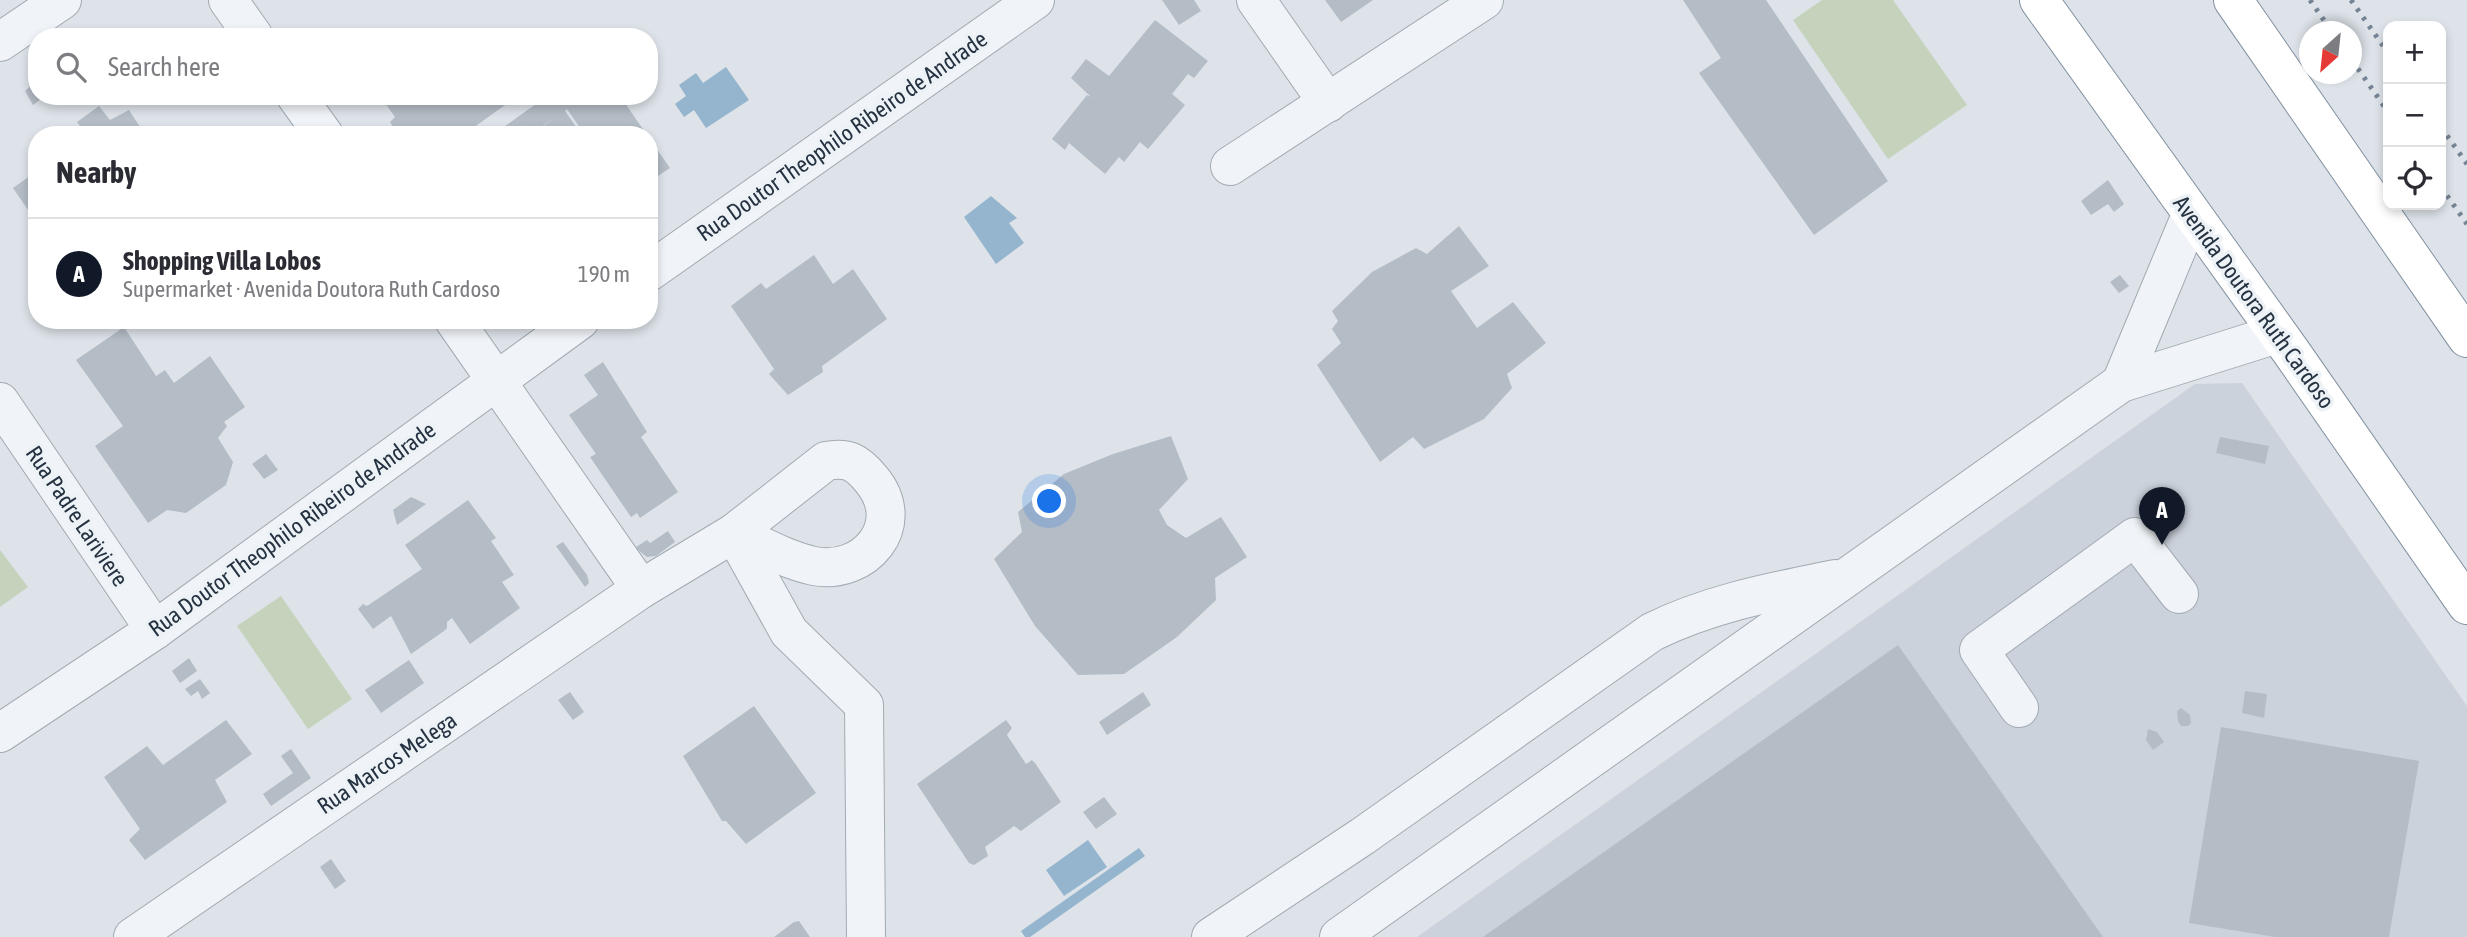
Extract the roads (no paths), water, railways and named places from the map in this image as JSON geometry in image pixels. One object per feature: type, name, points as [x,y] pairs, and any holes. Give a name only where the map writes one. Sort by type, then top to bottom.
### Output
[{"type":"highway","name":"Avenida Doutora Ruth Cardoso","points":[[2039,0],[2467,605]]},
{"type":"highway","points":[[2233,0],[2467,338]]},
{"type":"street","points":[[0,43],[62,0]]},
{"type":"street","points":[[228,0],[248,28]]},
{"type":"street","name":"Rua Doutor Theophilo Ribeiro de Andrade","points":[[658,266],[1035,0]]},
{"type":"street","points":[[1256,0],[1328,103]]},
{"type":"street","points":[[1230,166],[1484,0]]},
{"type":"street","points":[[302,105],[318,126]]},
{"type":"street","points":[[2121,383],[2192,215]]},
{"type":"street","points":[[460,329],[641,589]]},
{"type":"street","name":"Rua Doutor Theophilo Ribeiro de Andrade","points":[[0,733],[155,630],[567,329]]},
{"type":"street","points":[[1339,937],[2121,383],[2277,334]]},
{"type":"street","name":"Rua Padre Lariviere","points":[[0,402],[155,630]]},
{"type":"street","name":"Rua Marcos Melega","points":[[133,937],[641,589],[734,533],[789,632],[864,705],[866,937]]},
{"type":"street","points":[[2019,708],[1979,650],[2136,537],[2179,594]]},
{"type":"street","points":[[1211,937],[1363,836],[1653,632],[1689,614],[1723,602],[1854,574]]},
{"type":"water","points":[[726,67],[749,100],[706,128],[694,110],[684,117],[675,104],[686,96],[679,85],[696,73],[703,83]]},
{"type":"water","points":[[991,196],[1017,218],[1009,223],[1024,243],[996,264],[964,217]]},
{"type":"water","points":[[1088,840],[1107,867],[1064,896],[1046,870]]},
{"type":"water","points":[[1139,848],[1145,856],[1030,937],[1025,937],[1021,931]]},
{"type":"railway","points":[[2310,0],[2324,21]]},
{"type":"railway","points":[[2351,0],[2383,46]]},
{"type":"railway","points":[[2362,74],[2383,105]]},
{"type":"railway","points":[[2446,134],[2467,164]]},
{"type":"railway","points":[[2446,194],[2467,224]]},
{"type":"place","name":"Shopping Villa Lobos","points":[[2162,545]]}]
